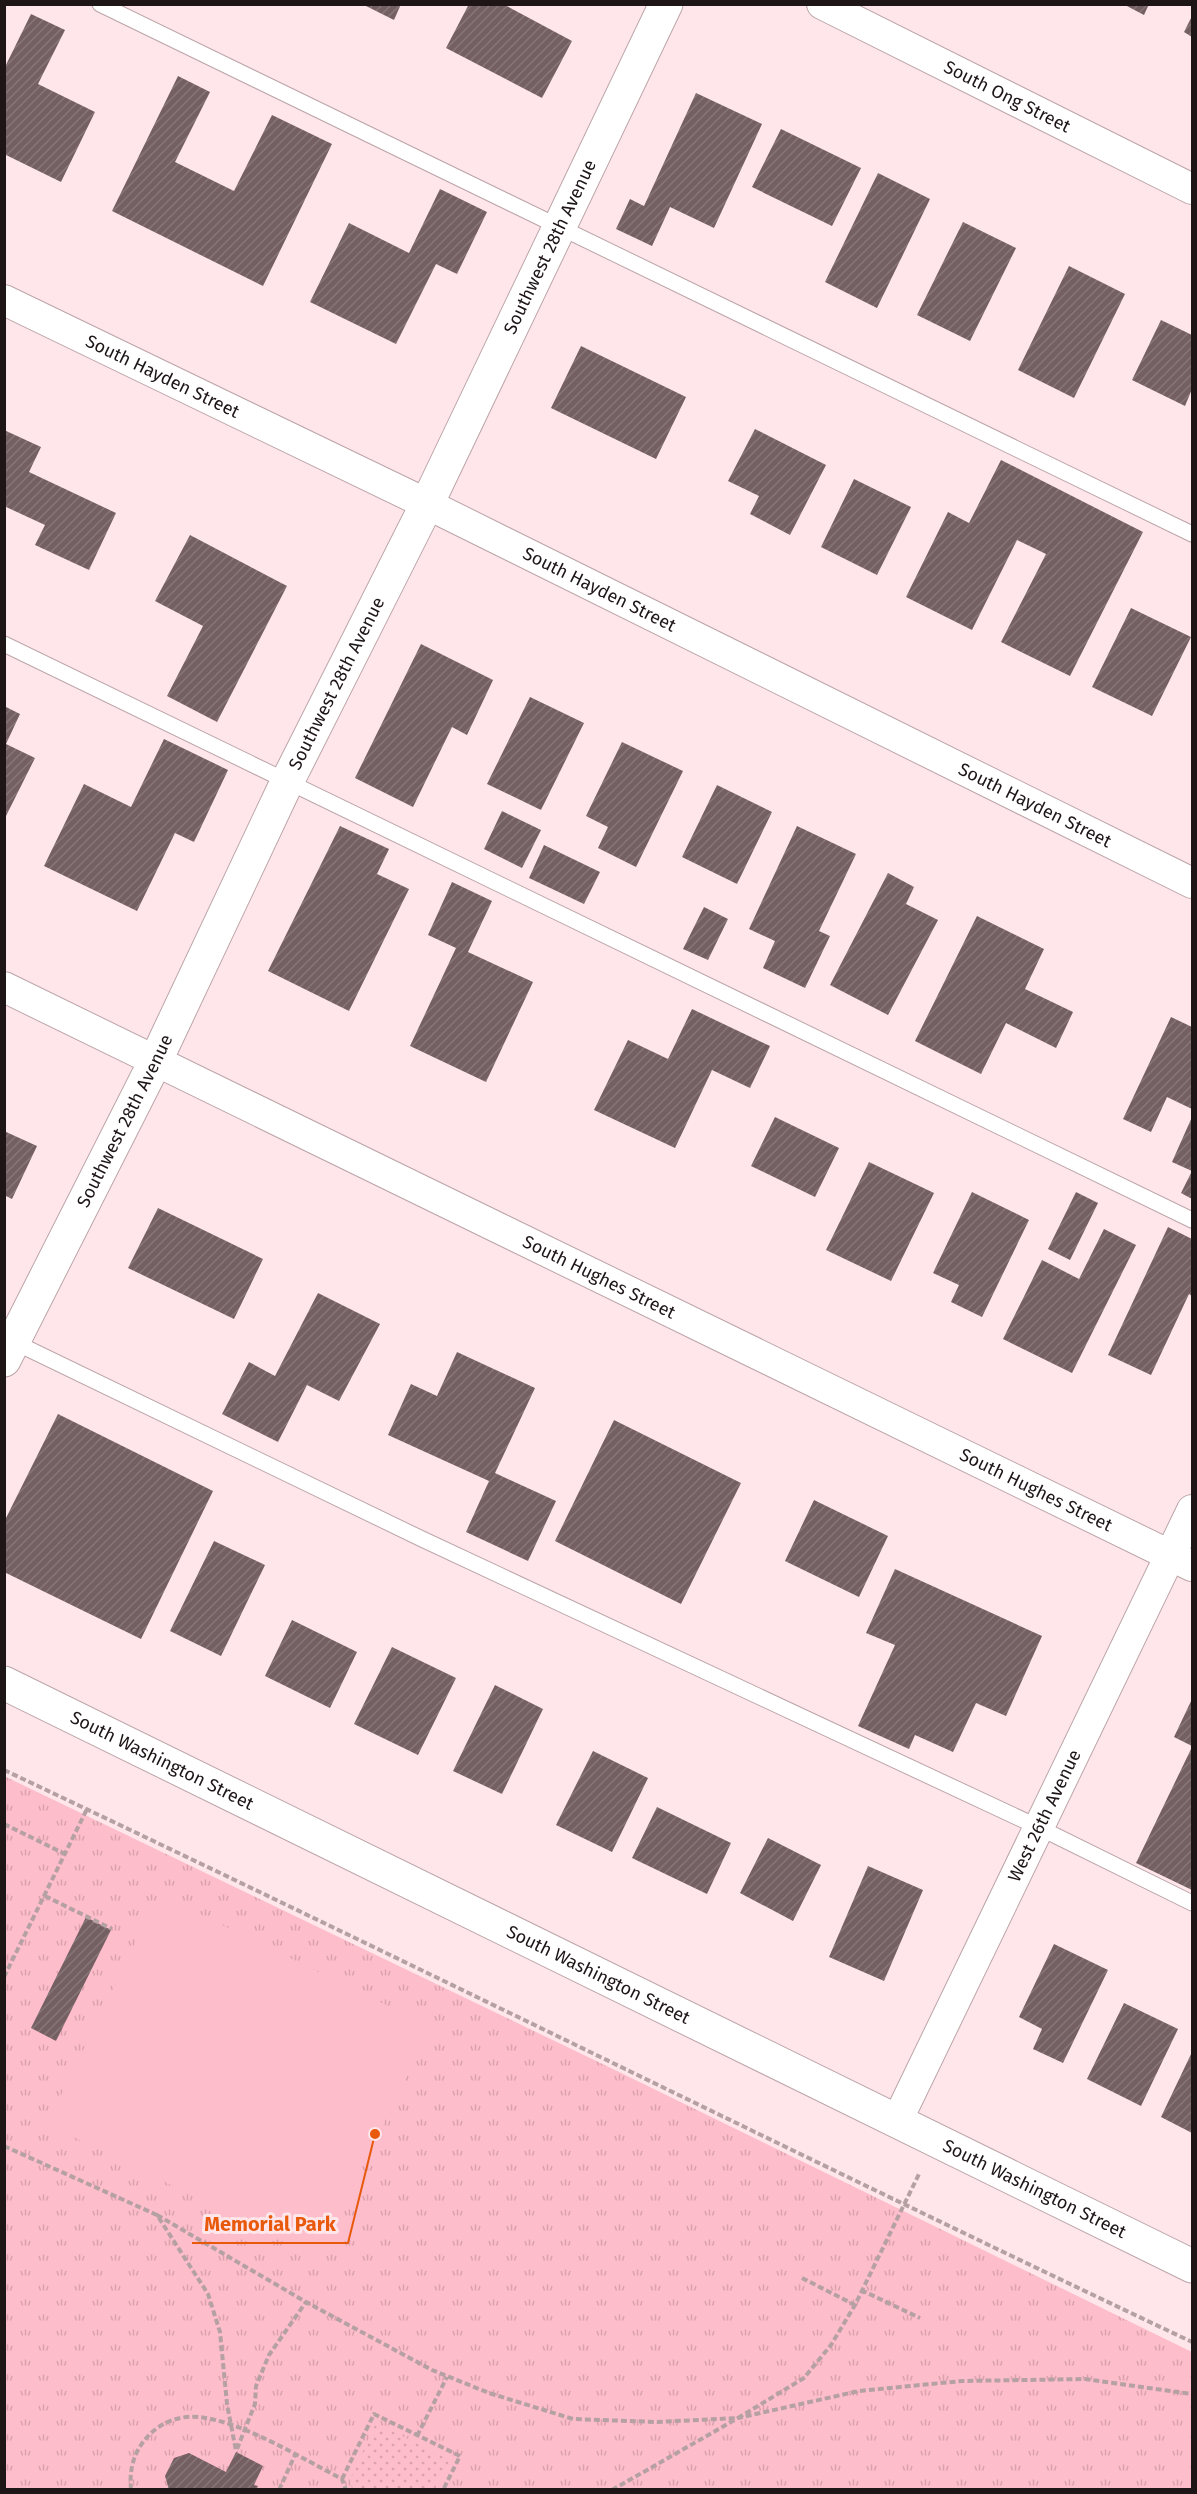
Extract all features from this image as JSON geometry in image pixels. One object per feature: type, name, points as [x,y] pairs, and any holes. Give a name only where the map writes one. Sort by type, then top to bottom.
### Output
[{"type":"main road","name":"Southwest 28th Avenue","points":[[7,1346],[155,1062],[287,782],[427,504],[666,4]]},
{"type":"main road","name":"South Washington Street","points":[[4,1683],[1192,2266]]},
{"type":"street","name":"South Ong Street","points":[[822,4],[1192,189]]},
{"type":"street","name":"South Hayden Street","points":[[4,300],[427,504],[1192,883]]},
{"type":"street","name":"South Hughes Street","points":[[4,987],[1181,1560]]},
{"type":"street","name":"West 26th Avenue","points":[[897,2121],[1038,1827],[1181,1560],[1192,1510]]},
{"type":"lane","points":[[100,4],[1192,534]]},
{"type":"lane","points":[[4,644],[1192,1220]]},
{"type":"lane","points":[[7,1346],[1038,1827],[1192,1903]]},
{"type":"path","points":[[4,1770],[616,2063],[903,2205],[1192,2343]]},
{"type":"path","points":[[4,1977],[87,1809]]},
{"type":"path","points":[[4,1824],[65,1854]]},
{"type":"path","points":[[45,1896],[112,1929]]},
{"type":"path","points":[[612,2490],[804,2378],[831,2345],[855,2305],[936,2140]]},
{"type":"path","points":[[4,2146],[157,2215],[306,2302],[447,2377],[489,2393],[573,2419],[657,2422],[738,2418],[859,2391],[962,2381],[1085,2379],[1192,2394]]},
{"type":"path","points":[[157,2215],[208,2294],[220,2332],[227,2404],[236,2451],[255,2404],[256,2386],[269,2355],[306,2302]]},
{"type":"path","points":[[802,2278],[855,2305]]},
{"type":"path","points":[[861,2290],[920,2318]]},
{"type":"path","points":[[417,2436],[447,2377]]},
{"type":"path","points":[[342,2479],[374,2414],[460,2456],[443,2490]]},
{"type":"path","points":[[131,2490],[131,2464],[141,2444],[165,2422],[183,2417],[197,2417],[245,2430],[342,2479],[346,2490]]},
{"type":"path","points":[[279,2490],[295,2455]]},
{"type":"green space","points":[[4,1776],[615,2070],[1192,2352],[1192,2489],[5,2489]]},
{"type":"green space","points":[[159,1894],[431,2027],[318,2257],[47,2124]]},
{"type":"green space","points":[[376,2423],[450,2460],[435,2489],[352,2489],[350,2479]]},
{"type":"building","points":[[362,4],[401,4],[394,20]]},
{"type":"building","points":[[469,4],[503,4],[572,41],[542,98],[446,48]]},
{"type":"building","points":[[1123,4],[1149,4],[1144,15]]},
{"type":"building","points":[[31,14],[65,30],[38,84],[95,112],[61,182],[4,154],[4,69]]},
{"type":"building","points":[[1192,16],[1192,37],[1184,32]]},
{"type":"building","points":[[178,76],[210,92],[175,162],[234,191],[272,115],[332,144],[263,286],[112,211]]},
{"type":"building","points":[[696,93],[762,124],[714,228],[670,207],[652,246],[616,229],[630,199],[644,206]]},
{"type":"building","points":[[781,129],[861,168],[832,226],[752,187]]},
{"type":"building","points":[[878,173],[930,199],[877,308],[825,282]]},
{"type":"building","points":[[440,189],[487,212],[457,274],[436,264],[396,344],[310,302],[349,223],[409,253]]},
{"type":"building","points":[[963,222],[1016,248],[970,341],[917,315]]},
{"type":"building","points":[[1069,266],[1125,294],[1074,398],[1018,370]]},
{"type":"building","points":[[1161,320],[1192,335],[1192,389],[1185,406],[1132,380]]},
{"type":"building","points":[[581,346],[686,397],[656,459],[551,408]]},
{"type":"building","points":[[755,429],[826,465],[790,535],[750,514],[759,496],[728,481]]},
{"type":"building","points":[[4,430],[41,447],[29,472],[116,513],[89,570],[35,545],[45,525],[4,506]]},
{"type":"building","points":[[1001,460],[1143,532],[1070,676],[1001,642],[1046,554],[1017,540],[972,630],[906,597],[948,512],[969,523]]},
{"type":"building","points":[[854,479],[911,507],[877,575],[821,547]]},
{"type":"building","points":[[190,535],[287,586],[217,722],[167,696],[203,626],[155,601]]},
{"type":"building","points":[[1131,608],[1191,637],[1152,716],[1092,687]]},
{"type":"building","points":[[421,644],[493,680],[467,735],[452,727],[413,807],[355,778]]},
{"type":"building","points":[[530,697],[584,723],[541,810],[487,784]]},
{"type":"building","points":[[4,706],[20,714],[6,744],[35,758],[4,820]]},
{"type":"building","points":[[164,739],[228,770],[194,842],[175,833],[137,911],[44,866],[84,784],[131,807]]},
{"type":"building","points":[[622,742],[683,771],[636,867],[598,848],[608,827],[586,816]]},
{"type":"building","points":[[717,785],[772,812],[737,884],[682,857]]},
{"type":"building","points":[[502,811],[541,830],[522,868],[484,849]]},
{"type":"building","points":[[340,826],[389,849],[377,874],[409,889],[349,1011],[268,971]]},
{"type":"building","points":[[797,826],[856,854],[819,931],[830,936],[805,988],[763,968],[775,941],[749,929]]},
{"type":"building","points":[[544,845],[600,872],[584,904],[529,878]]},
{"type":"building","points":[[888,873],[914,887],[906,904],[938,920],[888,1015],[830,985]]},
{"type":"building","points":[[452,882],[492,901],[468,952],[533,982],[486,1082],[410,1046],[456,948],[428,935]]},
{"type":"building","points":[[704,907],[728,919],[708,960],[683,949]]},
{"type":"building","points":[[977,916],[1044,949],[1025,989],[1073,1012],[1056,1048],[1006,1023],[981,1074],[915,1041]]},
{"type":"building","points":[[692,1009],[770,1046],[750,1088],[712,1070],[675,1148],[594,1110],[628,1040],[668,1059]]},
{"type":"building","points":[[1171,1017],[1192,1027],[1192,1109],[1167,1097],[1151,1132],[1123,1119]]},
{"type":"building","points":[[775,1117],[839,1148],[815,1197],[751,1166]]},
{"type":"building","points":[[1192,1117],[1192,1171],[1172,1162]]},
{"type":"building","points":[[4,1131],[37,1146],[12,1199],[4,1195]]},
{"type":"building","points":[[869,1162],[934,1193],[891,1281],[826,1250]]},
{"type":"building","points":[[1192,1171],[1192,1199],[1181,1193]]},
{"type":"building","points":[[972,1192],[1029,1220],[982,1317],[951,1302],[959,1285],[933,1273]]},
{"type":"building","points":[[1076,1192],[1098,1203],[1070,1260],[1048,1249]]},
{"type":"building","points":[[158,1208],[263,1259],[234,1319],[128,1268]]},
{"type":"building","points":[[1168,1227],[1192,1239],[1192,1296],[1189,1294],[1151,1375],[1108,1355]]},
{"type":"building","points":[[1104,1229],[1136,1245],[1072,1373],[1003,1339],[1042,1260],[1079,1279]]},
{"type":"building","points":[[318,1293],[380,1324],[339,1401],[307,1385],[278,1442],[222,1414],[249,1362],[275,1376]]},
{"type":"building","points":[[457,1352],[535,1388],[495,1473],[556,1501],[528,1561],[466,1532],[489,1481],[388,1435],[411,1384],[437,1396]]},
{"type":"building","points":[[58,1414],[213,1491],[141,1639],[4,1572],[4,1522]]},
{"type":"building","points":[[614,1420],[741,1483],[681,1604],[555,1541]]},
{"type":"building","points":[[814,1500],[888,1536],[859,1597],[785,1561]]},
{"type":"building","points":[[214,1541],[265,1565],[221,1656],[170,1631]]},
{"type":"building","points":[[895,1569],[1042,1636],[1006,1716],[976,1703],[953,1752],[915,1735],[909,1749],[858,1726],[895,1645],[866,1633]]},
{"type":"building","points":[[292,1620],[357,1652],[330,1708],[265,1676]]},
{"type":"building","points":[[392,1647],[456,1678],[418,1755],[354,1724]]},
{"type":"building","points":[[495,1685],[543,1709],[502,1794],[453,1771]]},
{"type":"building","points":[[1192,1699],[1192,1746],[1174,1737]]},
{"type":"building","points":[[1192,1747],[1192,1890],[1136,1863]]},
{"type":"building","points":[[593,1751],[648,1778],[612,1852],[556,1825]]},
{"type":"building","points":[[657,1807],[731,1843],[707,1894],[632,1858]]},
{"type":"building","points":[[768,1838],[821,1865],[793,1921],[740,1893]]},
{"type":"building","points":[[868,1866],[923,1890],[884,1981],[829,1957]]},
{"type":"building","points":[[86,1917],[111,1930],[56,2041],[31,2028]]},
{"type":"building","points":[[1054,1944],[1108,1970],[1063,2063],[1033,2049],[1042,2029],[1019,2017]]},
{"type":"building","points":[[1124,2003],[1178,2029],[1141,2106],[1087,2079]]},
{"type":"building","points":[[1192,2052],[1192,2133],[1161,2117]]},
{"type":"building","points":[[236,2452],[263,2466],[254,2485],[258,2486],[256,2490],[169,2490],[165,2476],[174,2458],[189,2453],[226,2472]]},
{"type":"place","name":"Memorial Park","points":[[375,2134]]}]
